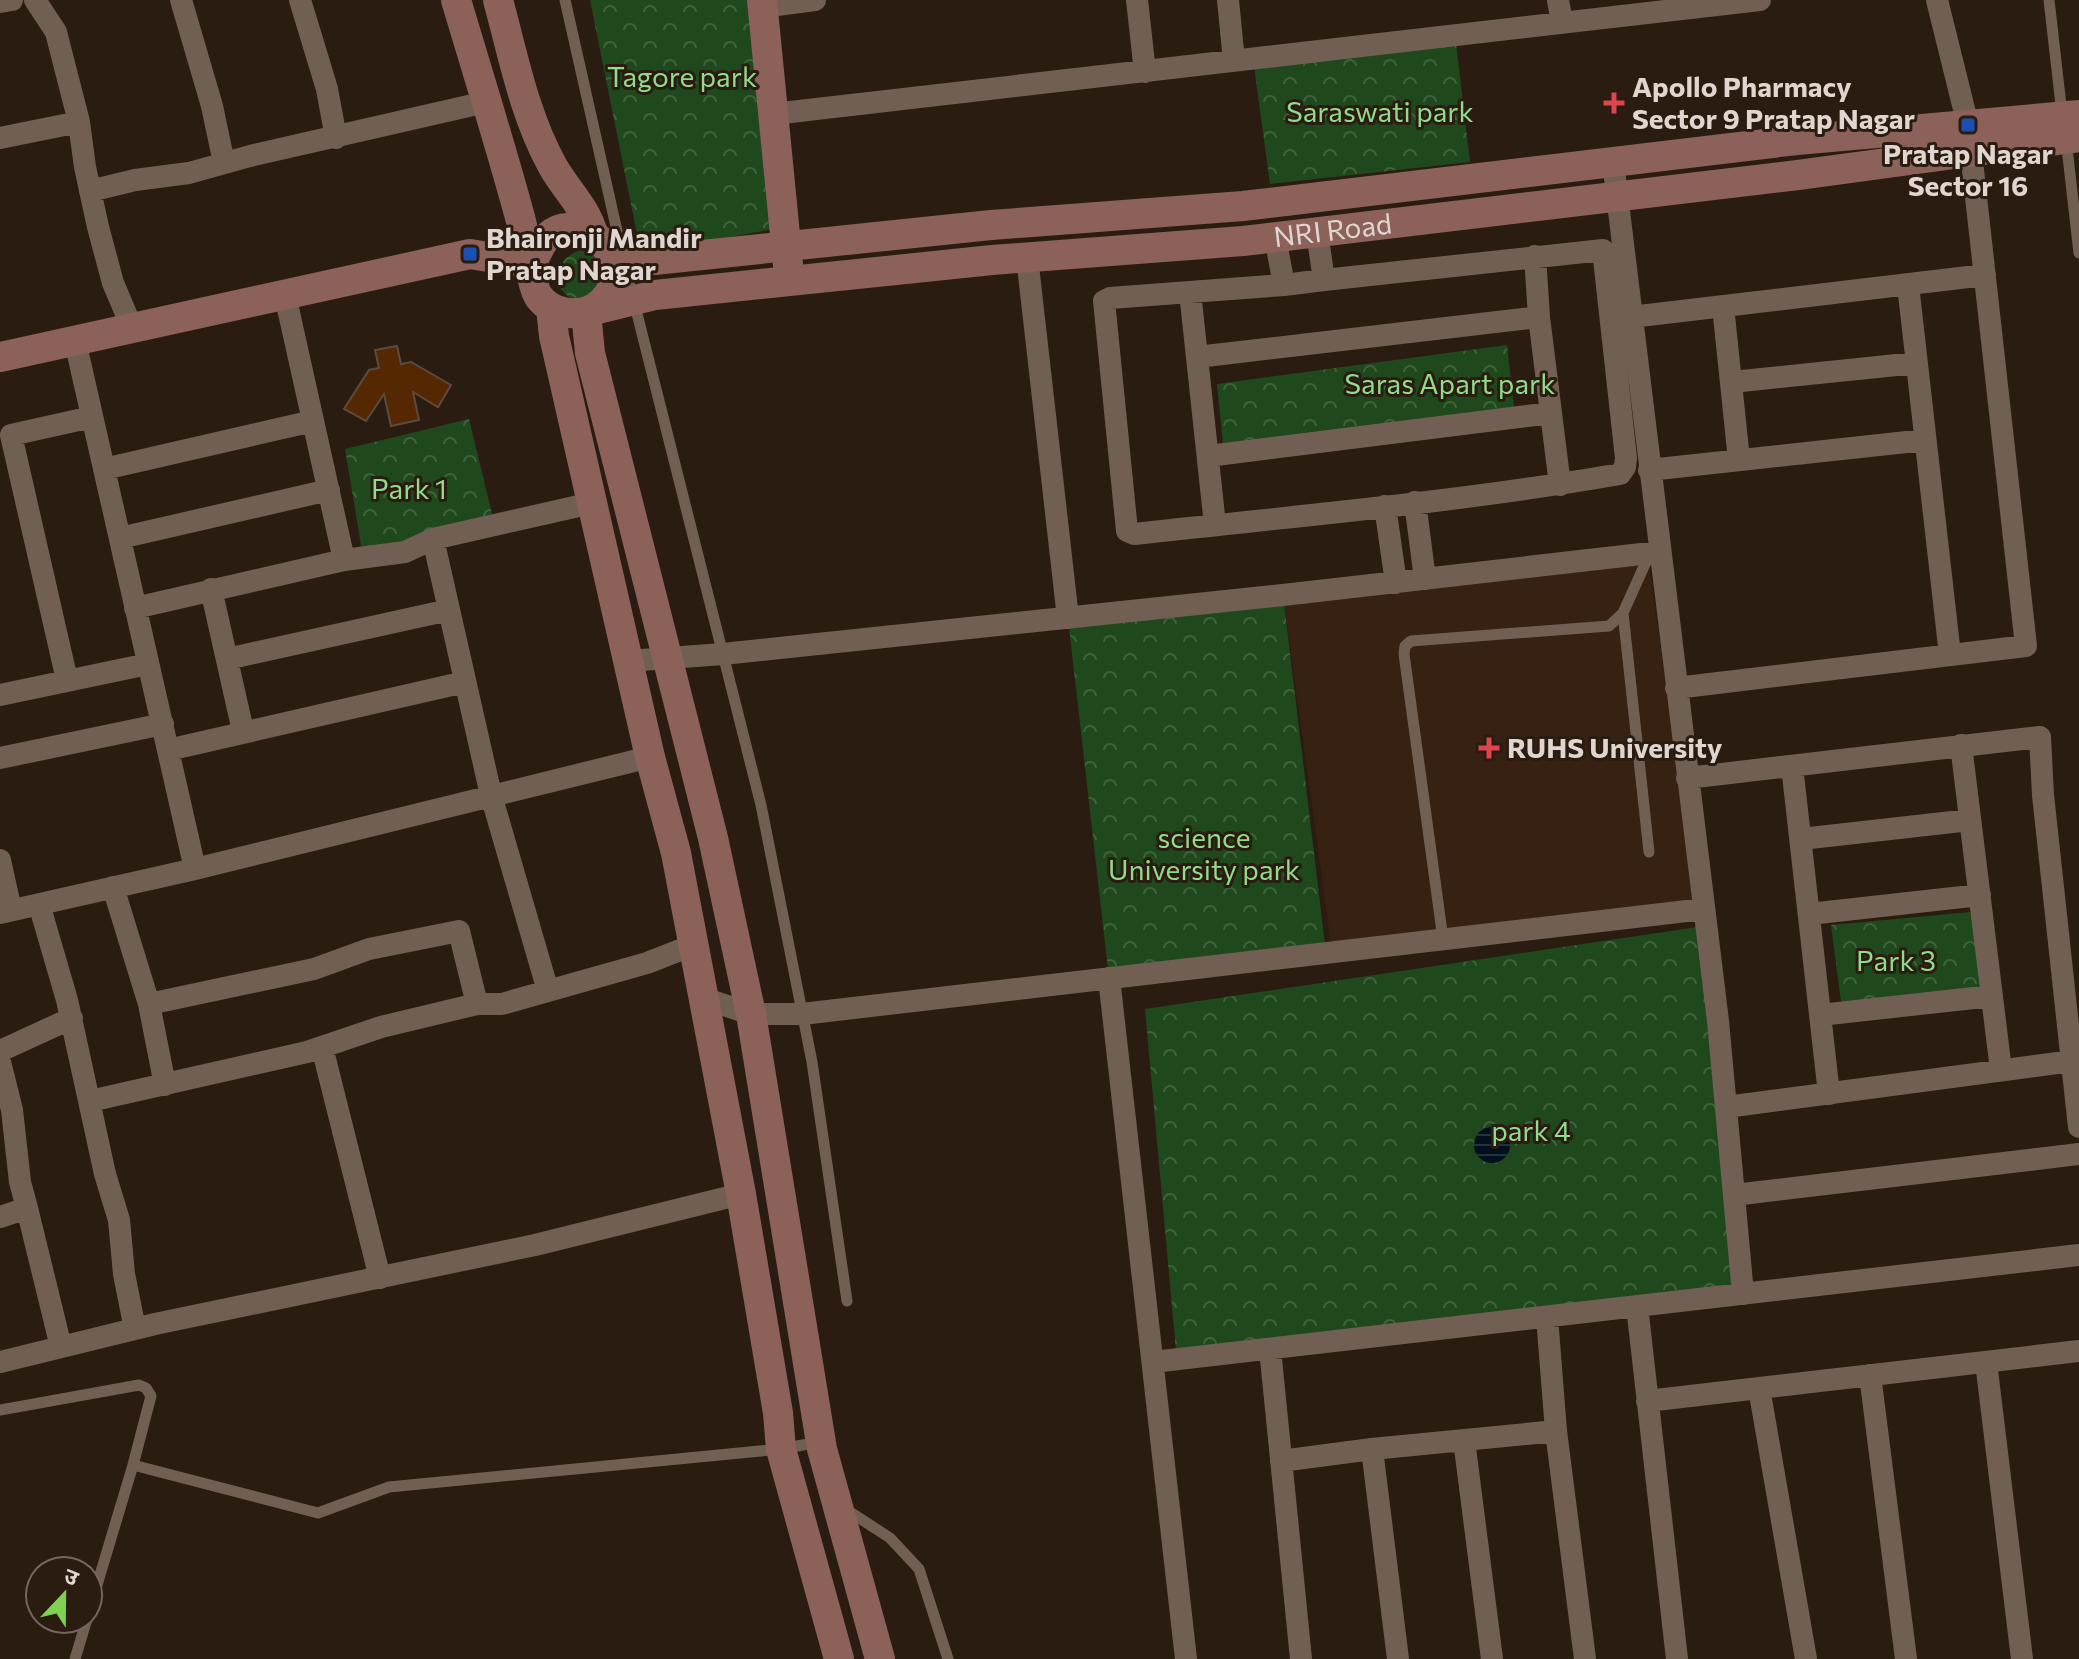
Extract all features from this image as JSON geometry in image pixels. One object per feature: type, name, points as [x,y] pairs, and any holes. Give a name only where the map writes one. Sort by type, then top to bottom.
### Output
[{"type":"street","points":[[0,2],[12,0]]},
{"type":"street","points":[[35,0],[56,32],[79,122],[90,191],[113,283],[133,330]]},
{"type":"street","points":[[181,0],[212,106],[224,163]]},
{"type":"street","points":[[300,0],[327,89],[336,138]]},
{"type":"street","points":[[456,0],[521,222],[534,290],[559,312],[586,312],[601,304],[612,290],[618,257],[593,234],[577,229],[562,230],[547,237],[531,264]]},
{"type":"street","points":[[498,0],[523,94],[552,165],[590,222],[593,234]]},
{"type":"street","points":[[790,281],[762,3],[815,0]]},
{"type":"street","points":[[1137,0],[1145,72]]},
{"type":"street","points":[[1228,0],[1234,61]]},
{"type":"street","points":[[1558,0],[1562,23]]},
{"type":"street","points":[[773,114],[1562,23],[1648,6],[1760,0]]},
{"type":"street","points":[[1676,688],[2026,646],[1969,138],[1937,0]]},
{"type":"street","points":[[90,191],[135,180],[189,173],[486,102]]},
{"type":"street","points":[[0,138],[79,122]]},
{"type":"street","name":"NRI Road","points":[[586,312],[655,295],[1027,257],[1275,237],[1617,196],[1969,138],[2071,127]]},
{"type":"street","name":"NRI Road","points":[[618,257],[654,260],[991,225],[1243,206],[1797,140],[1969,138]]},
{"type":"street","points":[[1613,162],[1649,470],[1655,552],[1704,909],[1743,1294]]},
{"type":"street","points":[[0,357],[470,254],[512,239],[521,222]]},
{"type":"street","points":[[1317,232],[1324,280]]},
{"type":"street","points":[[1275,237],[1284,285]]},
{"type":"street","points":[[1603,250],[1625,467],[1620,474],[1560,485],[1385,506],[1134,534],[1127,531],[1104,301],[1284,285],[1535,256],[1603,250]]},
{"type":"street","points":[[470,254],[531,264]]},
{"type":"street","points":[[1535,256],[1539,317],[1560,485]]},
{"type":"street","points":[[1027,257],[1068,618]]},
{"type":"street","points":[[1631,317],[1985,275]]},
{"type":"street","points":[[1908,285],[1950,655]]},
{"type":"street","points":[[1190,292],[1215,525]]},
{"type":"street","points":[[285,295],[344,560]]},
{"type":"street","points":[[1723,306],[1739,460]]},
{"type":"street","points":[[551,308],[554,336],[650,757],[676,853],[741,1194],[778,1413],[781,1449],[839,1659]]},
{"type":"street","points":[[586,312],[590,353],[713,838],[751,1014],[821,1442],[880,1659]]},
{"type":"street","points":[[1197,357],[1539,317]]},
{"type":"street","points":[[75,341],[195,869]]},
{"type":"street","points":[[1732,382],[1916,363]]},
{"type":"street","points":[[1208,456],[1551,413]]},
{"type":"street","points":[[67,680],[11,435],[92,417]]},
{"type":"street","points":[[104,469],[313,421]]},
{"type":"street","points":[[1649,470],[1925,440]]},
{"type":"street","points":[[120,538],[329,490]]},
{"type":"street","points":[[1415,502],[1425,579]]},
{"type":"street","points":[[135,608],[344,560],[405,552],[433,539],[592,503]]},
{"type":"street","points":[[1385,506],[1396,583]]},
{"type":"street","points":[[433,539],[491,795],[548,991]]},
{"type":"street","points":[[628,661],[1068,618],[1655,552]]},
{"type":"street","points":[[211,589],[243,731]]},
{"type":"street","points":[[227,659],[449,610]]},
{"type":"street","points":[[0,695],[148,664]]},
{"type":"street","points":[[168,750],[465,682]]},
{"type":"street","points":[[0,758],[163,724]]},
{"type":"street","points":[[1687,778],[2040,737],[2043,795],[2079,1127]]},
{"type":"street","points":[[1961,745],[2001,1070]]},
{"type":"street","points":[[0,860],[6,912],[195,869],[650,757]]},
{"type":"street","points":[[1792,766],[1829,1094]]},
{"type":"street","points":[[1801,839],[1970,820]]},
{"type":"street","points":[[113,887],[149,1004],[165,1085]]},
{"type":"street","points":[[1809,914],[1980,895]]},
{"type":"street","points":[[39,904],[72,1018],[105,1174],[119,1220],[124,1274],[135,1329]]},
{"type":"street","points":[[703,998],[751,1014],[802,1014],[1704,909]]},
{"type":"street","points":[[149,1004],[314,969],[369,949],[459,931],[477,1004]]},
{"type":"street","points":[[90,1101],[322,1047],[381,1027],[477,1004],[502,1004],[647,963],[693,945]]},
{"type":"street","points":[[1109,978],[1186,1659]]},
{"type":"street","points":[[1820,1015],[1992,996]]},
{"type":"street","points":[[0,1051],[72,1018]]},
{"type":"street","points":[[322,1047],[380,1278]]},
{"type":"street","points":[[1726,1107],[2072,1061]]},
{"type":"street","points":[[0,1062],[7,1129],[61,1347]]},
{"type":"street","points":[[1734,1195],[2079,1154]]},
{"type":"street","points":[[0,1362],[135,1329],[535,1245],[741,1194]]},
{"type":"street","points":[[0,1217],[27,1208]]},
{"type":"street","points":[[1153,1362],[2079,1255]]},
{"type":"street","points":[[1637,1306],[1677,1659]]},
{"type":"street","points":[[1547,1317],[1556,1431],[1585,1659]]},
{"type":"street","points":[[1270,1349],[1301,1659]]},
{"type":"street","points":[[1647,1401],[2079,1351]]},
{"type":"street","points":[[1986,1362],[2022,1659]]},
{"type":"street","points":[[1870,1375],[1906,1659]]},
{"type":"street","points":[[1759,1388],[1806,1659]]},
{"type":"street","points":[[1281,1461],[1556,1431]]},
{"type":"street","points":[[1464,1440],[1492,1659]]},
{"type":"street","points":[[1372,1449],[1398,1659]]},
{"type":"lane","points":[[565,0],[618,257],[635,300],[761,805],[812,1062],[847,1301]]},
{"type":"lane","points":[[2049,0],[2071,127],[2079,253]]},
{"type":"lane","points":[[1443,939],[1405,646],[1411,641],[1609,626],[1623,613],[1655,552]]},
{"type":"lane","points":[[1623,613],[1649,852]]},
{"type":"lane","points":[[0,1410],[139,1385],[146,1388],[151,1396],[104,1561]]},
{"type":"lane","points":[[133,1465],[318,1513],[389,1487],[781,1449],[821,1442]]},
{"type":"lane","points":[[837,1503],[890,1538],[919,1569],[948,1659]]},
{"type":"lane","points":[[75,1659],[82,1635]]},
{"type":"shaded area","name":"RUHS University","points":[[1648,558],[1696,900],[1331,944],[1283,595]]},
{"type":"green space","name":"Tagore park","points":[[590,0],[750,0],[773,229],[688,245],[638,239]]},
{"type":"green space","name":"Saraswati park","points":[[1456,43],[1470,162],[1270,184],[1254,66]]},
{"type":"green space","points":[[589,248],[612,271],[583,304],[563,291],[558,274],[559,267],[568,256]]},
{"type":"green space","name":"Saras Apart park","points":[[1507,345],[1514,407],[1223,444],[1217,384]]},
{"type":"green space","name":"Park 1","points":[[469,419],[494,522],[363,557],[345,449]]},
{"type":"green space","name":"science University park","points":[[1283,595],[1326,953],[1109,978],[1068,618]]},
{"type":"green space","name":"Park 3","points":[[1981,911],[1987,994],[1842,1009],[1831,925]]},
{"type":"green space","name":"park 4","points":[[1698,927],[1736,1285],[1176,1351],[1145,1009]]},
{"type":"water","points":[[1492,1127],[1505,1132],[1510,1145],[1505,1158],[1492,1163],[1479,1158],[1474,1145],[1479,1132]]},
{"type":"building","points":[[397,346],[401,364],[411,362],[451,385],[438,407],[413,392],[419,420],[391,426],[384,394],[366,421],[344,409],[369,370],[379,368],[375,350]]},
{"type":"place","name":"Apollo Pharmacy Sector 9 Pratap Nagar","points":[[1614,103]]},
{"type":"place","name":"Pratap Nagar Sector 16","points":[[1968,125]]},
{"type":"place","name":"Bhaironji Mandir Pratap Nagar","points":[[470,254]]},
{"type":"place","name":"RUHS University","points":[[1489,748]]}]
